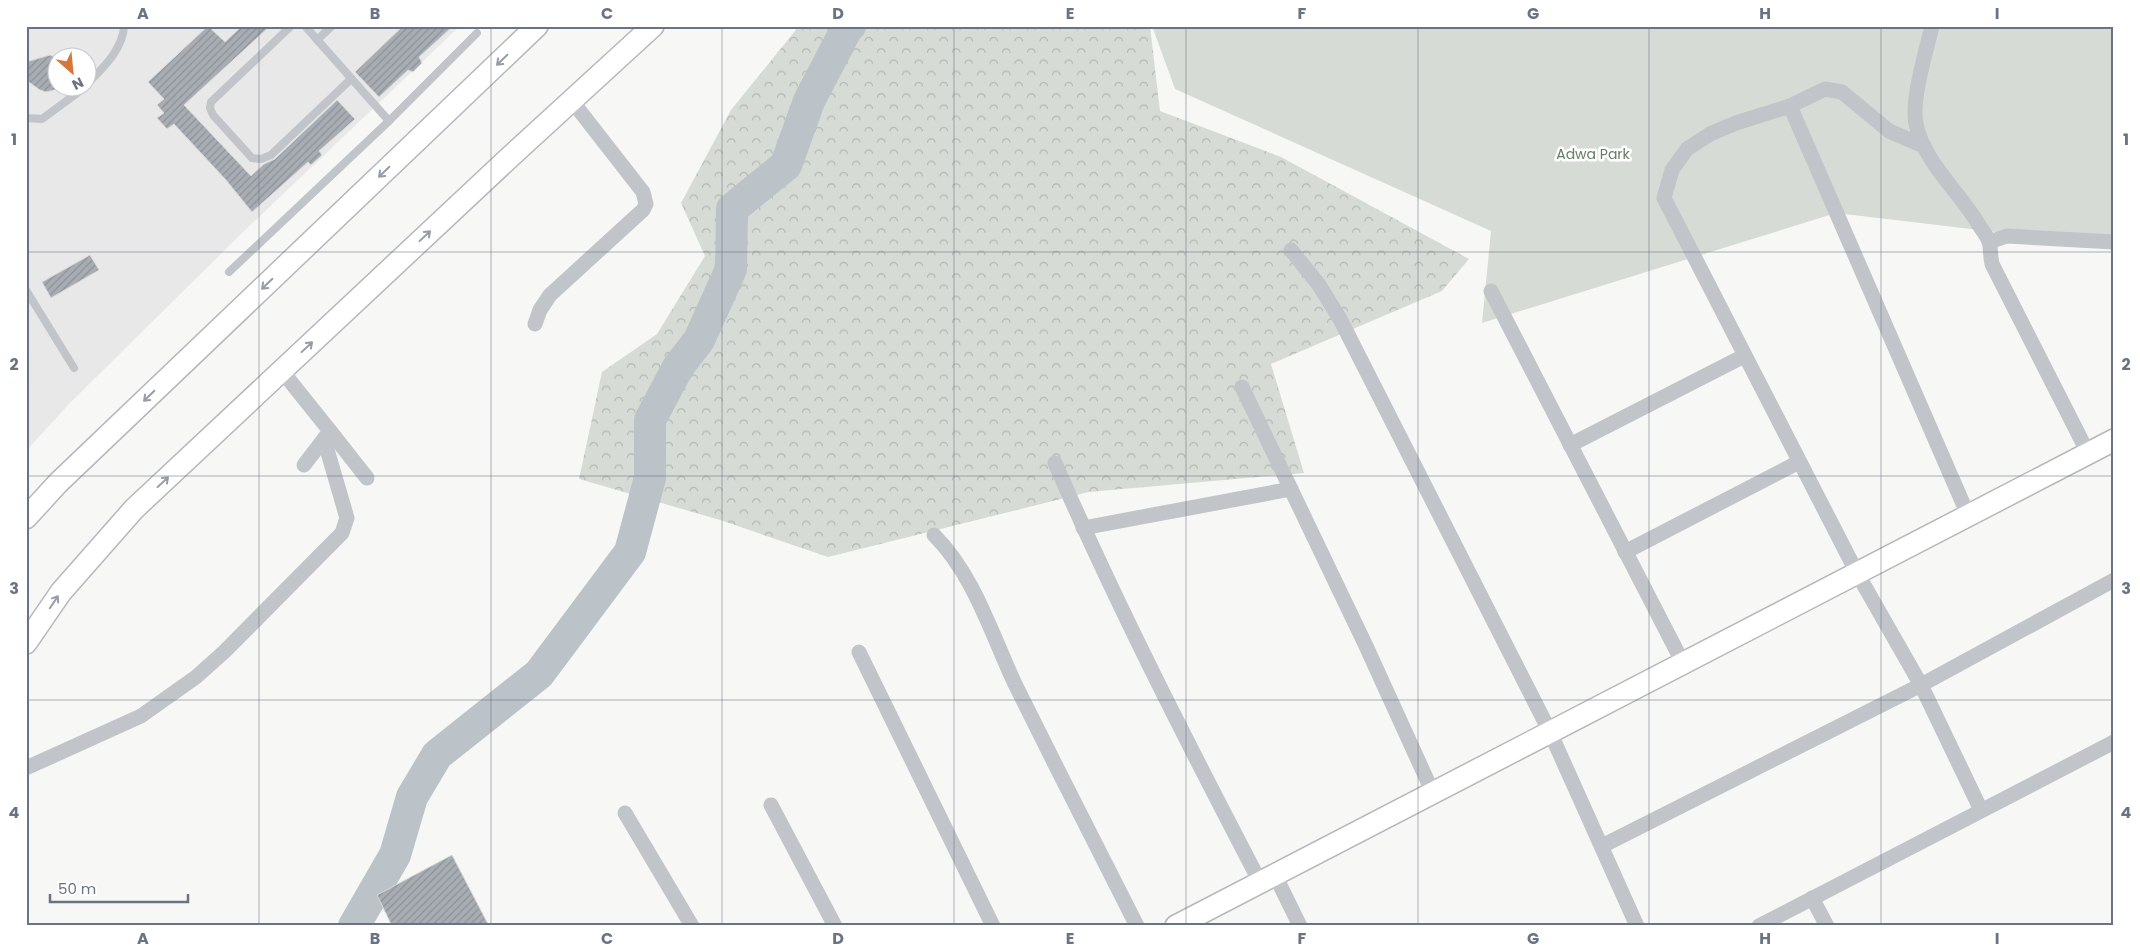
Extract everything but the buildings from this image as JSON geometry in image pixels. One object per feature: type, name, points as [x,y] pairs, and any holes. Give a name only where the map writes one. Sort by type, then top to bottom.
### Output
[{"type":"main road","points":[[26,518],[58,483],[537,26]]},
{"type":"main road","points":[[26,643],[61,592],[134,510],[653,26]]},
{"type":"main road","points":[[1176,926],[2114,440]]},
{"type":"street","points":[[1932,26],[1916,106],[1916,124],[1924,146],[1990,242],[1989,251],[1992,264],[2088,453]]},
{"type":"street","points":[[1924,146],[1889,131],[1842,92],[1825,89],[1790,106],[1736,123],[1710,134],[1687,149],[1672,170],[1666,185],[1664,198],[1857,573],[1921,685],[1981,810]]},
{"type":"street","points":[[535,324],[540,310],[550,295],[643,210],[646,204],[643,192],[572,101]]},
{"type":"street","points":[[1790,106],[1968,515]]},
{"type":"street","points":[[1990,242],[2007,236],[2114,242]]},
{"type":"street","points":[[1291,250],[1318,285],[1340,319],[1550,732],[1637,926]]},
{"type":"street","points":[[1491,291],[1682,663]]},
{"type":"street","points":[[1570,445],[1744,356]]},
{"type":"street","points":[[282,371],[327,435],[367,478]]},
{"type":"street","points":[[1242,387],[1366,646],[1433,793]]},
{"type":"street","points":[[304,465],[327,435]]},
{"type":"street","points":[[26,768],[141,716],[196,677],[224,652],[342,533],[347,518],[327,435]]},
{"type":"street","points":[[1055,462],[1084,528],[1181,731],[1267,878],[1300,926]]},
{"type":"street","points":[[1625,552],[1800,462]]},
{"type":"street","points":[[1084,528],[1291,489]]},
{"type":"street","points":[[934,535],[950,551],[982,609],[1014,682],[1137,926]]},
{"type":"street","points":[[1602,846],[1921,685],[2114,580]]},
{"type":"street","points":[[859,652],[993,926]]},
{"type":"street","points":[[1759,926],[2114,742]]},
{"type":"street","points":[[771,805],[835,926]]},
{"type":"street","points":[[625,813],[692,926]]},
{"type":"street","points":[[1812,898],[1827,926]]},
{"type":"lane","points":[[98,73],[124,37],[124,26]]},
{"type":"lane","points":[[291,26],[211,102],[210,108],[213,115],[252,158],[261,159],[270,155],[351,78]]},
{"type":"lane","points":[[305,26],[388,121]]},
{"type":"lane","points":[[317,40],[332,26]]},
{"type":"lane","points":[[229,272],[388,121],[477,33]]},
{"type":"lane","points":[[26,118],[42,119],[70,98]]},
{"type":"lane","points":[[26,291],[74,368]]},
{"type":"shaded area","points":[[26,26],[460,26],[241,234],[69,404],[26,451]]},
{"type":"green space","points":[[799,26],[1150,26],[1160,111],[1281,157],[1469,259],[1442,291],[1271,364],[1304,473],[1089,492],[828,557],[720,520],[579,479],[602,372],[657,334],[705,256],[681,203],[731,110]]},
{"type":"green space","name":"Adwa Park","points":[[1152,26],[2114,26],[2114,246],[1836,213],[1482,323],[1491,231],[1175,89]]},
{"type":"waterway","points":[[354,926],[395,855],[412,797],[437,755],[539,674],[630,552],[650,478],[650,420],[678,367],[699,340],[731,269],[732,209],[786,165],[809,101],[846,30],[850,26]]}]
